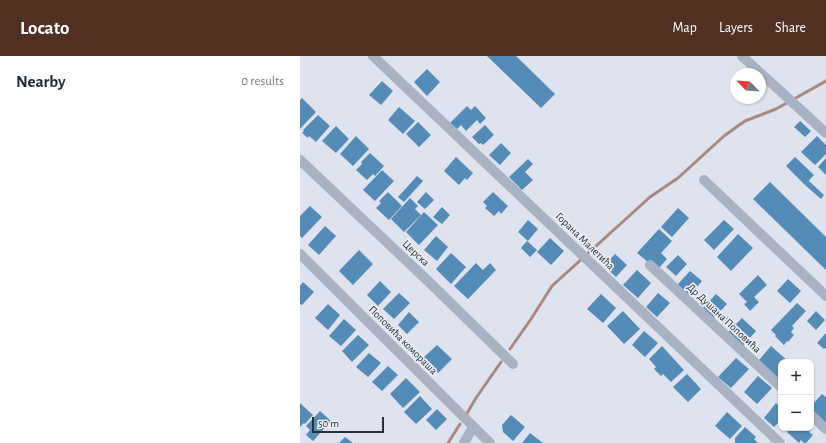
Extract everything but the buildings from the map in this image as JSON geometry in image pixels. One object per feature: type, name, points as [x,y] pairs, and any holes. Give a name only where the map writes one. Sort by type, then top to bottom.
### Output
[{"type":"street","name":"Горана Малетића","points":[[373,56],[780,443]]},
{"type":"street","points":[[742,56],[826,133]]},
{"type":"street","name":"Церска","points":[[300,160],[514,364]]},
{"type":"street","points":[[704,180],[826,296]]},
{"type":"street","name":"Поповића комораша","points":[[300,254],[490,443]]},
{"type":"street","name":"Др Душана Поповића","points":[[650,266],[778,384]]},
{"type":"street","points":[[814,418],[826,429]]},
{"type":"street","points":[[464,443],[473,427]]},
{"type":"waterway","points":[[510,349],[552,286],[650,197],[678,178],[724,136],[745,121],[776,109],[826,81]]},
{"type":"waterway","points":[[466,415],[501,362]]},
{"type":"waterway","points":[[448,443],[460,424]]}]
